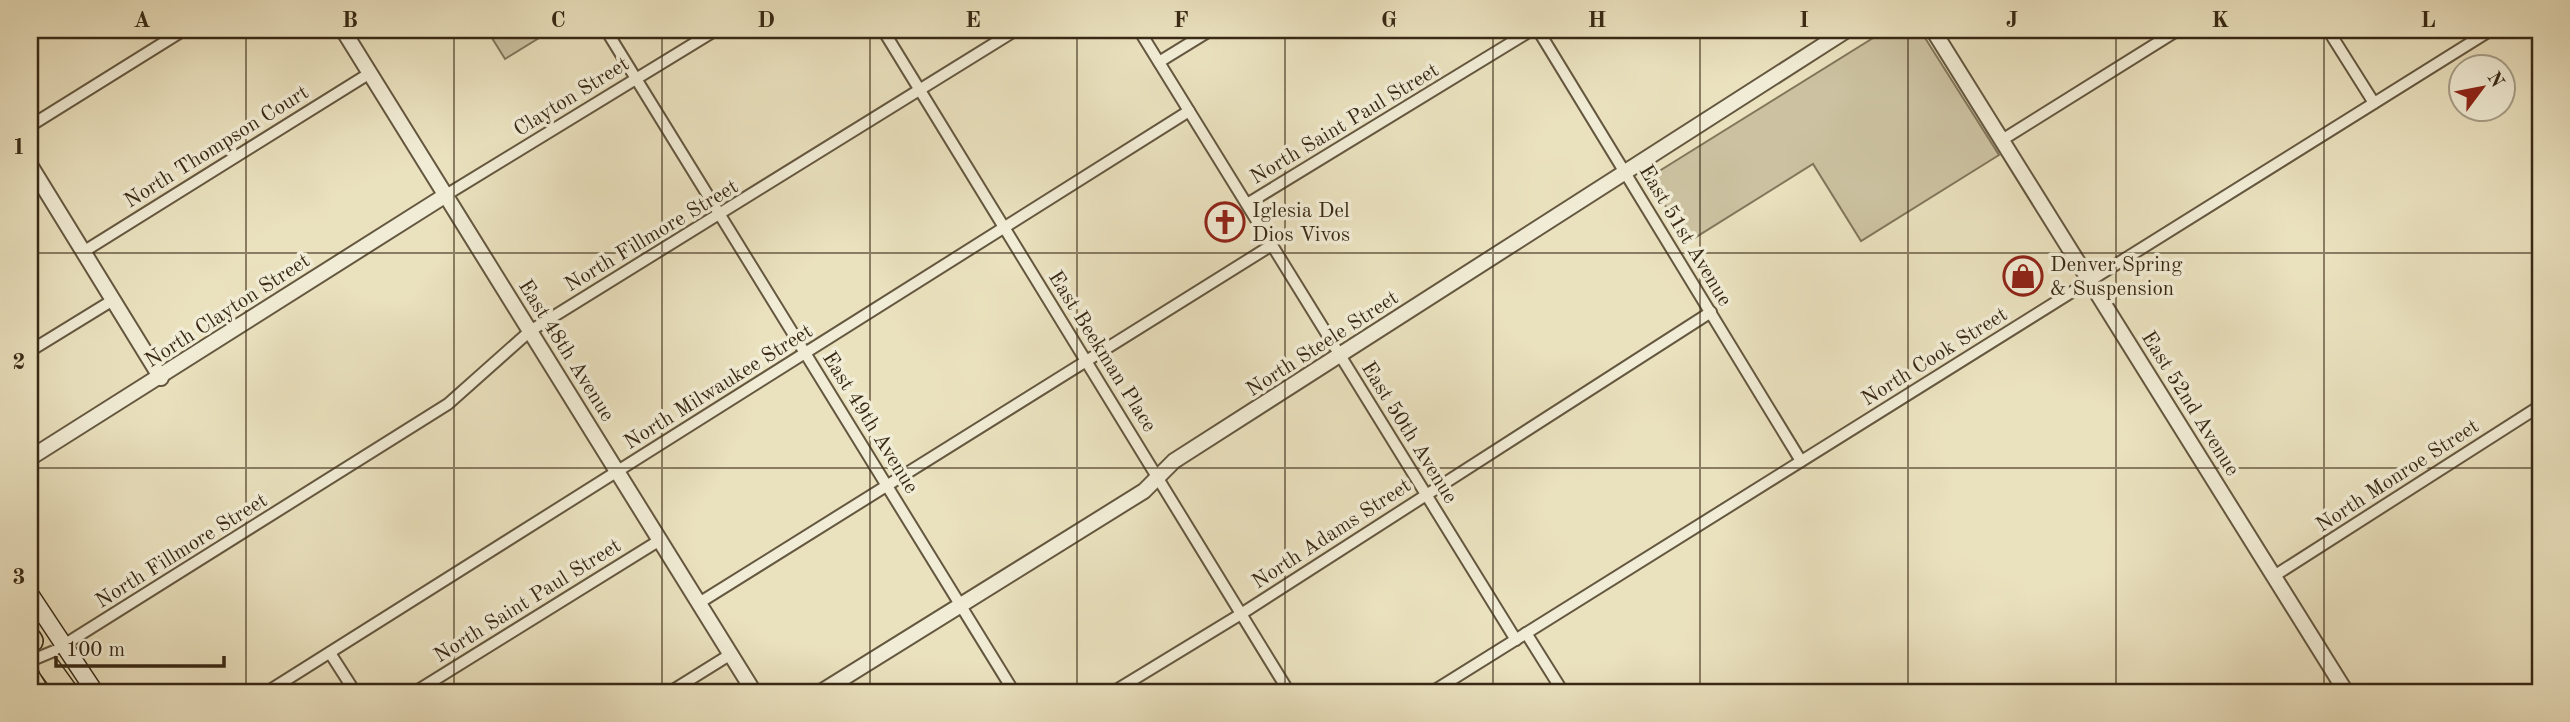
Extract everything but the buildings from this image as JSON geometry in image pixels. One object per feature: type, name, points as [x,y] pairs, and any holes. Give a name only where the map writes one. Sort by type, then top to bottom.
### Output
[{"type":"highway","points":[[43,650],[67,692]]},
{"type":"highway","points":[[30,679],[38,692]]},
{"type":"main road","points":[[30,594],[43,650],[94,692]]},
{"type":"street","points":[[30,126],[184,30]]},
{"type":"street","name":"East 48th Avenue","points":[[343,30],[754,692]]},
{"type":"street","name":"East 49th Avenue","points":[[606,30],[1014,692]]},
{"type":"street","name":"Clayton Street","points":[[446,195],[716,30]]},
{"type":"street","name":"East Beekman Place","points":[[883,30],[1159,476],[1289,692]]},
{"type":"street","name":"North Fillmore Street","points":[[43,650],[448,404],[530,331],[1016,30]]},
{"type":"street","name":"East 50th Avenue","points":[[1139,30],[1516,640]]},
{"type":"street","points":[[1158,62],[1211,30]]},
{"type":"street","name":"North Saint Paul Street","points":[[1247,204],[1532,30]]},
{"type":"street","name":"East 51st Avenue","points":[[1538,30],[1801,461]]},
{"type":"street","name":"North Steele Street","points":[[821,692],[1144,491],[1174,461],[1847,30]]},
{"type":"street","name":"East 52nd Avenue","points":[[1933,30],[2346,692]]},
{"type":"street","points":[[2002,140],[2178,30]]},
{"type":"street","points":[[2328,30],[2374,103]]},
{"type":"street","name":"North Cook Street","points":[[1432,692],[2491,30]]},
{"type":"street","name":"North Thompson Court","points":[[83,252],[370,73]]},
{"type":"street","name":"North Milwaukee Street","points":[[267,692],[1189,111]]},
{"type":"street","points":[[30,165],[161,378]]},
{"type":"street","name":"North Clayton Street","points":[[30,458],[161,378],[446,195]]},
{"type":"street","points":[[699,603],[1272,245]]},
{"type":"street","points":[[30,351],[113,300]]},
{"type":"street","name":"North Adams Street","points":[[1113,692],[1241,614],[1711,312]]},
{"type":"street","name":"North Monroe Street","points":[[2274,576],[2540,406]]},
{"type":"street","name":"North Saint Paul Street","points":[[415,692],[660,540]]},
{"type":"street","points":[[1526,633],[1563,692]]},
{"type":"street","points":[[330,653],[355,692]]},
{"type":"street","points":[[670,692],[731,654]]},
{"type":"shaded area","points":[[487,30],[552,30],[505,59]]},
{"type":"shaded area","points":[[1886,30],[1920,30],[1999,155],[1861,241],[1813,164],[1688,242],[1648,178]]},
{"type":"place","name":"Iglesia Del Dios Vivos","points":[[1225,222]]},
{"type":"place","name":"Denver Spring & Suspension","points":[[2023,276]]}]
